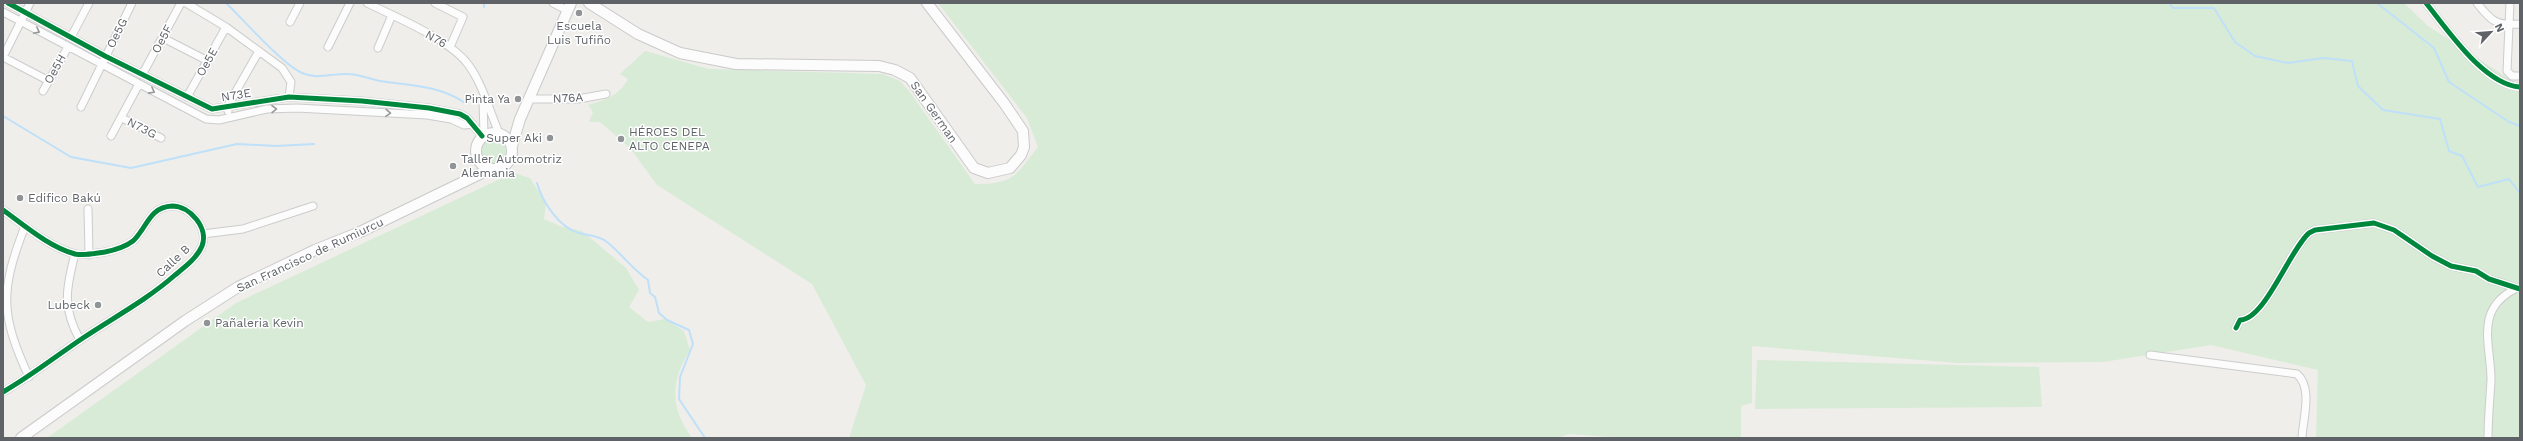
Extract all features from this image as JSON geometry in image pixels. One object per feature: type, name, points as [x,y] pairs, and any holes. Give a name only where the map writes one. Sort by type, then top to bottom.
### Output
[{"type":"main road","name":"San German","points":[[589,3],[638,34],[680,53],[736,64],[879,66],[895,70],[910,78],[974,168],[988,173],[1010,168],[1021,155],[1024,147],[1023,131],[1004,103],[927,3]]},
{"type":"main road","points":[[477,159],[490,169],[496,169],[506,165],[512,155],[512,146],[520,119],[569,7]]},
{"type":"main road","points":[[467,178],[477,159],[476,147],[483,136],[499,133],[520,119]]},
{"type":"main road","points":[[499,133],[510,140],[512,146]]},
{"type":"main road","name":"San Francisco de Rumiurcu","points":[[21,438],[184,321],[238,287],[315,250],[360,232],[467,178],[490,169]]},
{"type":"street","name":"N73E","points":[[8,3],[105,56],[212,109],[289,97],[362,101],[429,108],[460,114],[473,124],[483,136]]},
{"type":"street","points":[[30,3],[3,57],[49,81]]},
{"type":"street","points":[[71,37],[90,3]]},
{"type":"street","name":"Oe5G","points":[[81,107],[132,3]]},
{"type":"street","name":"Oe5F","points":[[142,75],[181,3]]},
{"type":"street","points":[[186,3],[226,27],[289,75],[291,86],[289,97]]},
{"type":"street","points":[[290,22],[300,3]]},
{"type":"street","points":[[328,46],[350,3]]},
{"type":"street","name":"N76","points":[[367,3],[450,47],[473,72],[499,133]]},
{"type":"street","points":[[436,3],[463,17],[450,47]]},
{"type":"street","points":[[553,3],[569,7]]},
{"type":"street","points":[[2426,3],[2484,71],[2505,84],[2520,87]]},
{"type":"street","points":[[2477,3],[2494,22],[2508,25],[2520,24]]},
{"type":"street","points":[[2510,3],[2506,71],[2512,76],[2520,76]]},
{"type":"street","name":"N73E","points":[[3,12],[21,23],[206,119],[230,117],[268,108],[428,116],[451,119],[464,125],[473,124]]},
{"type":"street","points":[[378,48],[392,15]]},
{"type":"street","name":"Oe5E","points":[[187,97],[226,27]]},
{"type":"street","points":[[163,38],[208,61]]},
{"type":"street","name":"Oe5H","points":[[43,91],[68,47]]},
{"type":"street","points":[[230,117],[227,107],[259,51]]},
{"type":"street","points":[[111,136],[139,84]]},
{"type":"street","name":"N76A","points":[[530,99],[578,99],[606,94]]},
{"type":"street","name":"N76","points":[[483,97],[483,136]]},
{"type":"street","points":[[349,111],[350,100]]},
{"type":"street","points":[[362,101],[362,112]]},
{"type":"street","points":[[428,116],[429,108]]},
{"type":"street","name":"N73G","points":[[122,118],[161,138]]},
{"type":"street","points":[[3,210],[25,226],[75,254],[89,255],[117,250],[133,240],[146,221],[160,209],[170,206],[179,207],[193,215],[203,234],[243,228],[313,206]]},
{"type":"street","points":[[88,209],[89,255]]},
{"type":"street","points":[[2236,328],[2240,320],[2248,318],[2261,305],[2309,233],[2315,230],[2353,227],[2367,223],[2394,230],[2432,256],[2451,266],[2476,271],[2517,289]]},
{"type":"street","points":[[25,226],[10,260],[4,285],[4,310],[12,343],[29,377]]},
{"type":"street","name":"Calle B","points":[[3,392],[29,377],[80,340],[168,282],[193,259],[202,246],[203,234]]},
{"type":"street","points":[[75,254],[68,284],[67,303],[70,322],[80,340]]},
{"type":"street","points":[[2488,438],[2491,379],[2486,340],[2488,324],[2499,300],[2517,289]]},
{"type":"street","points":[[2150,355],[2297,374],[2303,378],[2306,390],[2302,438]]},
{"type":"green space","points":[[938,3],[2404,3],[2428,26],[2520,86],[2520,438],[2316,438],[2318,370],[2211,345],[2103,362],[1957,363],[1752,346],[1752,403],[1741,406],[1741,438],[1626,438],[1569,434],[1557,438],[849,438],[866,385],[812,284],[657,185],[630,148],[600,122],[589,122],[593,112],[588,105],[606,99],[620,90],[628,79],[620,74],[645,51],[709,69],[883,74],[900,81],[909,91],[975,184],[988,184],[1006,180],[1024,165],[1038,147],[1027,118]]},
{"type":"green space","points":[[493,139],[502,143],[506,152],[502,161],[493,165],[484,161],[480,152],[484,143]]},
{"type":"green space","points":[[511,172],[530,178],[546,203],[544,219],[562,227],[582,231],[626,268],[639,290],[629,307],[648,322],[665,319],[684,331],[690,350],[679,373],[675,395],[676,405],[680,416],[692,438],[47,438],[236,303],[500,179]]},
{"type":"green space","points":[[1757,360],[2039,367],[2042,407],[1755,409]]},
{"type":"waterway","points":[[226,3],[274,52],[302,73],[314,76],[352,74],[380,81],[435,89],[455,97],[465,103]]},
{"type":"waterway","points":[[2169,3],[2173,8],[2214,8],[2235,42],[2255,56],[2288,63],[2323,58],[2352,61],[2358,86],[2383,110],[2440,119],[2449,151],[2462,156],[2478,187],[2509,179],[2520,193]]},
{"type":"waterway","points":[[2377,3],[2434,48],[2449,82],[2509,122],[2520,126]]},
{"type":"waterway","points":[[3,116],[71,157],[131,168],[237,144],[276,146],[314,144]]},
{"type":"waterway","points":[[537,183],[543,198],[558,220],[572,230],[597,237],[607,242],[648,280],[650,293],[655,297],[659,313],[667,320],[689,330],[693,344],[680,377],[679,399],[705,438]]},
{"type":"cycle path","points":[[8,3],[105,56],[212,109],[289,97],[362,101],[429,108],[460,114],[467,118],[482,136]]},
{"type":"cycle path","points":[[2426,3],[2455,40],[2480,66],[2493,77],[2506,84],[2520,87]]},
{"type":"cycle path","points":[[3,210],[46,241],[65,251],[79,255],[105,252],[127,245],[138,236],[153,214],[164,207],[172,206],[185,210],[196,219],[203,232],[202,246],[200,250],[187,265],[165,284],[3,392]]},
{"type":"cycle path","points":[[2236,328],[2240,320],[2249,317],[2259,309],[2302,241],[2309,233],[2315,230],[2374,223],[2394,230],[2432,256],[2451,266],[2476,271],[2489,279],[2520,289]]},
{"type":"place","name":"Escuela Luis Tufiño","points":[[579,13]]},
{"type":"place","name":"Pinta Ya","points":[[518,99]]},
{"type":"place","name":"Super Aki","points":[[550,138]]},
{"type":"place","name":"HÉROES DEL ALTO CENEPA","points":[[621,139]]},
{"type":"place","name":"Taller Automotriz Alemania","points":[[453,166]]},
{"type":"place","name":"Edifico Bakú","points":[[20,198]]},
{"type":"place","name":"Lubeck","points":[[98,305]]},
{"type":"place","name":"Pañaleria Kevin","points":[[207,323]]}]
